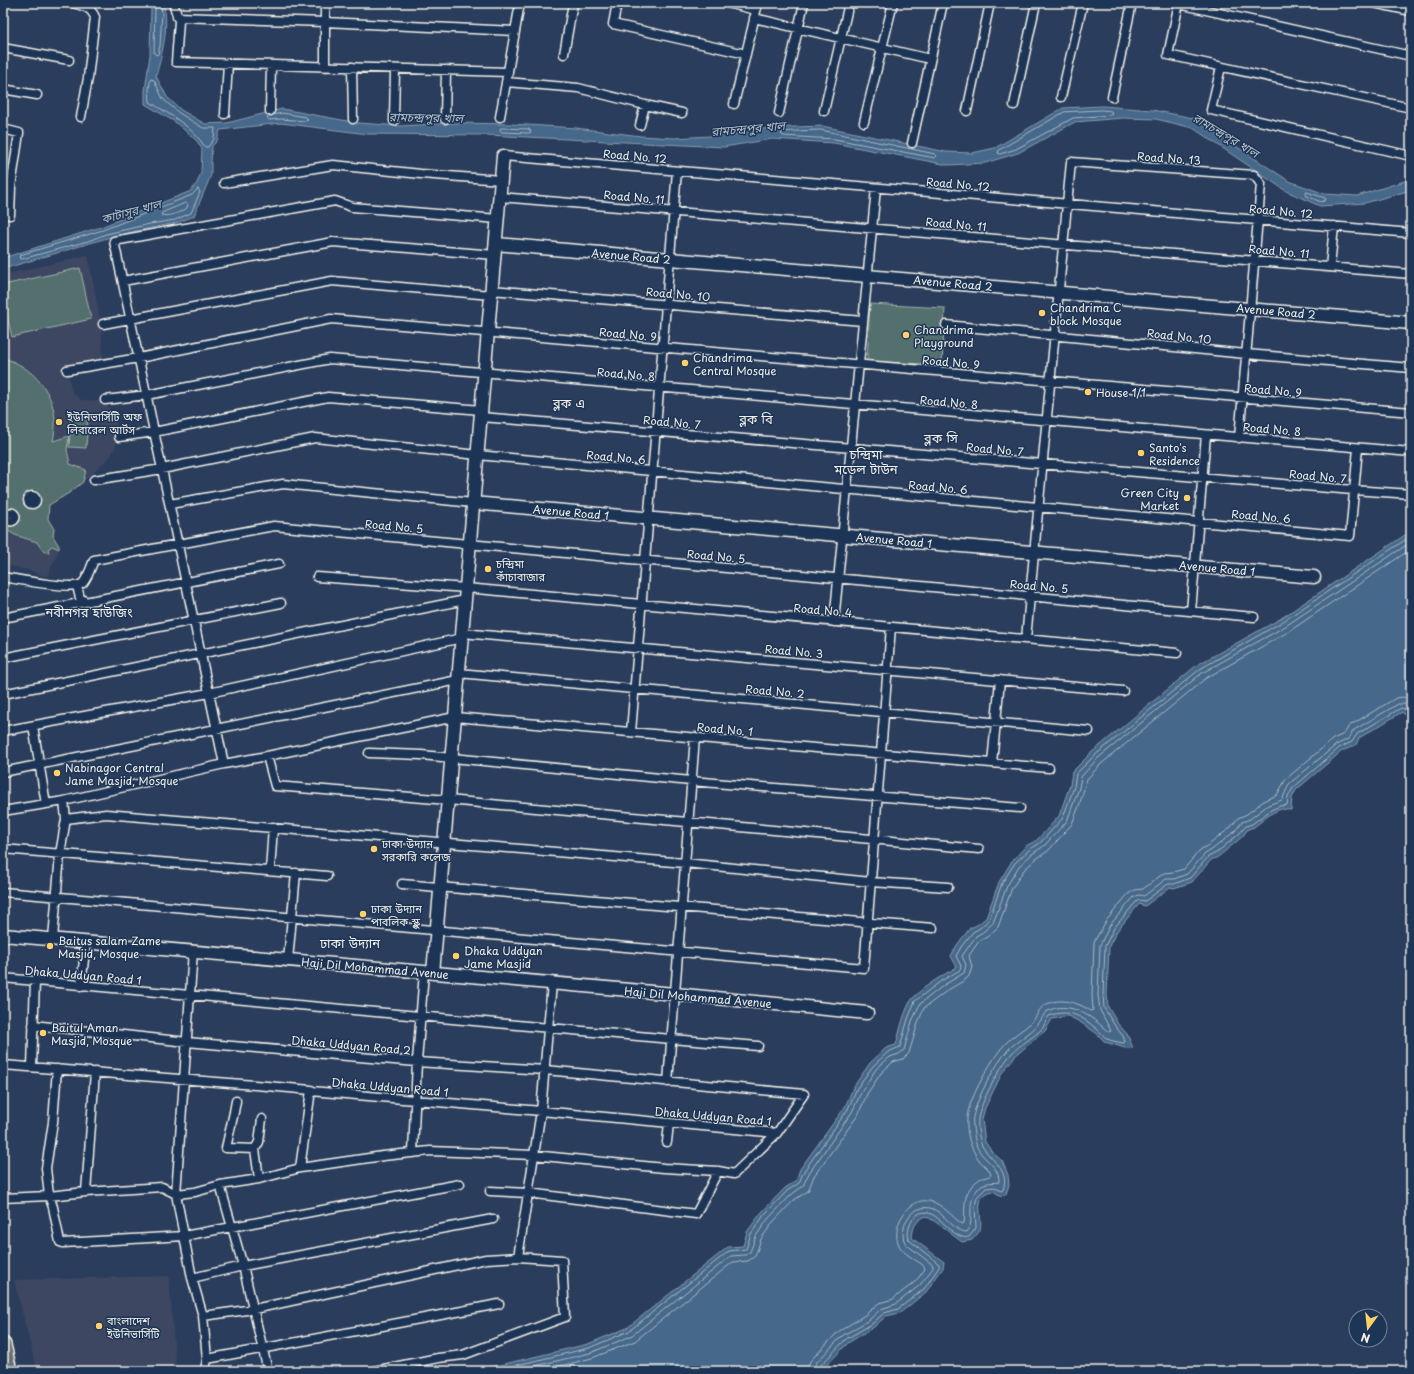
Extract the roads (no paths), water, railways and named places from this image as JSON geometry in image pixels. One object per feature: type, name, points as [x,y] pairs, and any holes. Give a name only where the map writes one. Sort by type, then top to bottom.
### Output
[{"type":"highway","points":[[3,1345],[9,1371]]},
{"type":"street","points":[[73,3],[89,8],[93,11],[95,17],[88,78],[80,116]]},
{"type":"street","points":[[173,3],[179,21],[176,62],[508,72]]},
{"type":"street","points":[[325,3],[325,66]]},
{"type":"street","points":[[500,117],[520,3]]},
{"type":"street","points":[[564,54],[573,3]]},
{"type":"street","points":[[617,3],[613,24],[746,54]]},
{"type":"street","points":[[727,3],[756,10],[798,28],[930,60]]},
{"type":"street","points":[[779,113],[804,3]]},
{"type":"street","points":[[824,111],[849,3]]},
{"type":"street","points":[[864,122],[893,3]]},
{"type":"street","points":[[912,143],[943,3]]},
{"type":"street","points":[[967,111],[990,3]]},
{"type":"street","points":[[1014,105],[1036,3]]},
{"type":"street","points":[[1061,97],[1083,3]]},
{"type":"street","points":[[1112,97],[1132,3]]},
{"type":"street","points":[[1374,3],[1411,11]]},
{"type":"street","points":[[1411,56],[1179,4],[1168,55],[1411,108]]},
{"type":"street","points":[[734,104],[756,10]]},
{"type":"street","points":[[177,17],[515,31]]},
{"type":"street","points":[[3,48],[69,60]]},
{"type":"street","points":[[225,114],[228,64]]},
{"type":"street","points":[[270,111],[271,65]]},
{"type":"street","points":[[352,67],[353,119]]},
{"type":"street","points":[[1221,67],[1211,110],[1411,156]]},
{"type":"street","points":[[394,121],[395,69]]},
{"type":"street","points":[[445,119],[446,70]]},
{"type":"street","points":[[506,82],[578,88],[682,113]]},
{"type":"street","points":[[3,89],[37,95]]},
{"type":"street","points":[[640,125],[645,105]]},
{"type":"street","points":[[3,129],[19,133],[11,187],[10,215],[3,214]]},
{"type":"street","points":[[413,1153],[416,1062],[421,1016],[437,930],[503,156]]},
{"type":"street","name":"Road No. 12","points":[[503,156],[1411,233]]},
{"type":"street","name":"Road No. 13","points":[[1067,204],[1070,162],[1254,175],[1261,184],[1258,220]]},
{"type":"street","points":[[224,183],[333,165],[501,180]]},
{"type":"street","points":[[631,732],[677,171]]},
{"type":"street","points":[[834,622],[876,188]]},
{"type":"street","name":"Road No. 11","points":[[500,196],[1411,274]]},
{"type":"street","points":[[224,764],[114,241],[335,201],[352,207],[498,219]]},
{"type":"street","points":[[1026,639],[1067,204]]},
{"type":"street","points":[[1239,438],[1258,220]]},
{"type":"street","points":[[1330,267],[1334,226]]},
{"type":"street","points":[[123,281],[333,242],[495,249]]},
{"type":"street","name":"Avenue Road 2","points":[[495,249],[670,259],[1411,322]]},
{"type":"street","name":"Road No. 10","points":[[103,324],[332,281],[666,304],[863,321]]},
{"type":"street","name":"Road No. 9","points":[[67,370],[139,358],[331,319],[1411,412]]},
{"type":"street","name":"Road No. 10","points":[[946,325],[1246,354],[1411,368]]},
{"type":"street","name":"Road No. 8","points":[[105,400],[147,395],[330,359],[1411,452]]},
{"type":"street","name":"Road No. 7","points":[[119,437],[154,432],[328,397],[656,432],[1411,494]]},
{"type":"street","points":[[1191,612],[1206,435]]},
{"type":"street","name":"Road No. 6","points":[[94,480],[162,469],[316,438],[478,455],[1350,536],[1353,490]]},
{"type":"street","points":[[1353,490],[1358,448]]},
{"type":"street","points":[[170,504],[282,484],[473,503]]},
{"type":"street","name":"Avenue Road 1","points":[[473,503],[1314,577]]},
{"type":"street","name":"Road No. 5","points":[[77,586],[83,583],[94,560],[274,526],[1254,617]]},
{"type":"street","points":[[3,618],[279,564]]},
{"type":"street","points":[[3,577],[77,586],[80,598],[84,601]]},
{"type":"street","name":"Road No. 4","points":[[317,577],[466,594],[642,604],[1177,653]]},
{"type":"street","points":[[3,694],[201,653],[466,594]]},
{"type":"street","points":[[3,658],[281,603]]},
{"type":"street","points":[[3,892],[864,968],[891,627]]},
{"type":"street","name":"Road No. 3","points":[[3,732],[209,693],[462,635],[638,648],[1123,691]]},
{"type":"street","name":"Road No. 2","points":[[3,772],[217,729],[458,676],[635,689],[1088,730]]},
{"type":"street","points":[[992,763],[1000,680]]},
{"type":"street","name":"Road No. 1","points":[[3,811],[64,801],[224,764],[455,717],[1049,768]]},
{"type":"street","points":[[33,726],[46,804]]},
{"type":"street","points":[[668,1082],[695,737]]},
{"type":"street","points":[[369,753],[421,755],[691,781],[1020,808]]},
{"type":"street","points":[[267,756],[275,786],[448,800],[979,849]]},
{"type":"street","points":[[53,939],[60,854],[66,819],[64,801]]},
{"type":"street","points":[[66,819],[106,814],[685,863],[871,882],[948,887]]},
{"type":"street","points":[[270,871],[273,827]]},
{"type":"street","points":[[3,849],[327,876]]},
{"type":"street","points":[[288,960],[296,873]]},
{"type":"street","points":[[402,884],[933,928]]},
{"type":"street","name":"Haji Dil Mohammad Avenue","points":[[3,934],[675,994],[867,1013]]},
{"type":"street","points":[[81,986],[86,942]]},
{"type":"street","points":[[193,951],[176,1194],[192,1278],[203,1316],[207,1359],[205,1371]]},
{"type":"street","name":"Dhaka Uddyan Road 1","points":[[3,978],[671,1040],[758,1046]]},
{"type":"street","points":[[32,1067],[35,981]]},
{"type":"street","points":[[518,1257],[541,1111],[552,984]]},
{"type":"street","name":"Dhaka Uddyan Road 2","points":[[33,1025],[187,1042],[416,1062],[545,1070],[804,1094],[777,1133]]},
{"type":"street","name":"Dhaka Uddyan Road 1","points":[[3,1065],[56,1068],[311,1090],[310,1091],[777,1133]]},
{"type":"street","points":[[56,1068],[53,1122],[46,1168],[49,1196],[53,1207],[60,1242],[63,1243],[184,1236],[460,1184]]},
{"type":"street","points":[[86,1192],[95,1072]]},
{"type":"street","points":[[300,1168],[311,1090]]},
{"type":"street","points":[[236,1101],[226,1148],[255,1149]]},
{"type":"street","points":[[259,1178],[255,1149],[259,1142],[262,1119]]},
{"type":"street","points":[[667,1142],[669,1123]]},
{"type":"street","points":[[3,1198],[162,1187],[176,1194],[195,1192],[220,1185],[259,1178],[300,1168],[430,1151],[533,1155],[664,1168],[718,1171],[734,1174],[777,1133]]},
{"type":"street","points":[[490,1192],[528,1193],[696,1214],[718,1171]]},
{"type":"street","points":[[220,1185],[243,1266],[268,1371]]},
{"type":"street","points":[[192,1278],[243,1266],[493,1219]]},
{"type":"street","points":[[203,1316],[254,1309],[486,1259],[518,1257],[562,1260],[565,1317],[463,1355],[438,1358],[374,1371]]},
{"type":"street","points":[[207,1359],[499,1304]]},
{"type":"water","points":[[149,3],[163,3],[166,21],[161,58],[156,76],[167,97],[181,110],[205,124],[227,123],[282,109],[358,123],[401,126],[452,123],[511,124],[576,128],[641,136],[674,138],[730,135],[769,128],[822,126],[946,152],[972,153],[995,148],[1063,108],[1102,106],[1152,110],[1193,118],[1289,181],[1325,194],[1357,196],[1411,179],[1411,190],[1365,203],[1320,206],[1286,191],[1193,128],[1156,119],[1123,118],[1075,122],[1018,153],[985,163],[948,165],[834,143],[772,139],[724,147],[487,135],[368,134],[281,123],[220,130],[217,141],[212,146],[211,175],[194,216],[176,223],[107,238],[3,269],[3,258],[101,227],[191,191],[197,183],[201,173],[202,149],[197,141],[175,122],[145,104],[145,90],[150,55],[151,8]]},
{"type":"water","points":[[1411,531],[1411,721],[1402,712],[1359,738],[1356,745],[1342,751],[1296,790],[1292,798],[1291,810],[1281,809],[1272,813],[1254,827],[1248,829],[1242,837],[1218,857],[1211,860],[1192,882],[1174,888],[1170,887],[1145,906],[1139,904],[1117,931],[1109,946],[1108,1007],[1118,1024],[1127,1034],[1133,1048],[1125,1048],[1105,1042],[1096,1033],[1068,1016],[1052,1019],[1045,1031],[1015,1056],[1002,1073],[985,1108],[982,1119],[985,1142],[992,1152],[1002,1161],[1008,1175],[1009,1185],[1006,1194],[1001,1196],[993,1191],[982,1197],[980,1202],[980,1230],[972,1240],[962,1242],[926,1216],[917,1222],[912,1238],[944,1262],[943,1268],[926,1292],[900,1313],[886,1316],[874,1327],[848,1343],[821,1371],[475,1371],[588,1344],[627,1328],[728,1247],[743,1246],[747,1232],[761,1213],[785,1188],[796,1181],[800,1169],[845,1107],[854,1086],[870,1063],[886,1048],[896,1045],[907,1007],[913,998],[928,985],[957,967],[951,956],[957,945],[970,928],[986,918],[999,882],[1012,861],[1026,846],[1037,840],[1059,816],[1070,785],[1072,772],[1091,753],[1197,665],[1280,619]]},
{"type":"place","name":"Chandrima C block Mosque","points":[[1042,313]]},
{"type":"place","name":"Chandrima Playground","points":[[906,335]]},
{"type":"place","name":"Chandrima Central Mosque","points":[[685,363]]},
{"type":"place","name":"House 1/1","points":[[1088,392]]},
{"type":"place","name":"ইউনিভার্সিটি অফ লিবারেল আর্টস","points":[[59,422]]},
{"type":"place","name":"Santo's Residence","points":[[1141,453]]},
{"type":"place","name":"Green City Market","points":[[1187,498]]},
{"type":"place","name":"চন্দ্রিমা কাঁচাবাজার","points":[[488,569]]},
{"type":"place","name":"Nabinagor Central Jame Masjid, Mosque","points":[[57,773]]},
{"type":"place","name":"ঢাকা উদ্যান সরকারি কলেজ","points":[[374,849]]},
{"type":"place","name":"ঢাকা উদ্যান পাবলিক স্কুল","points":[[363,914]]},
{"type":"place","name":"Baitus salam Zame Masjid, Mosque","points":[[50,946]]},
{"type":"place","name":"Dhaka Uddyan Jame Masjid","points":[[456,956]]},
{"type":"place","name":"Baitul Aman Masjid, Mosque","points":[[43,1033]]},
{"type":"place","name":"বাংলাদেশ ইউনিভার্সিটি","points":[[99,1326]]},
{"type":"district","name":"ব্লক এ","points":[[569,402]]},
{"type":"district","name":"ব্লক বি","points":[[756,418]]},
{"type":"district","name":"ব্লক সি","points":[[941,437]]},
{"type":"district","name":"চন্দ্রিমা মডেল টাউন","points":[[866,460]]},
{"type":"district","name":"নবীনগর হাউজিং","points":[[89,611]]},
{"type":"district","name":"ঢাকা উদ্যান","points":[[350,942]]},
{"type":"water label","name":"রামচন্দ্রপুর খাল","points":[[426,117]]},
{"type":"water label","name":"রামচন্দ্রপুর খাল","points":[[748,128]]},
{"type":"water label","name":"রামচন্দ্রপুর খাল","points":[[1226,135]]},
{"type":"water label","name":"কাটাসুর খাল","points":[[131,211]]}]
